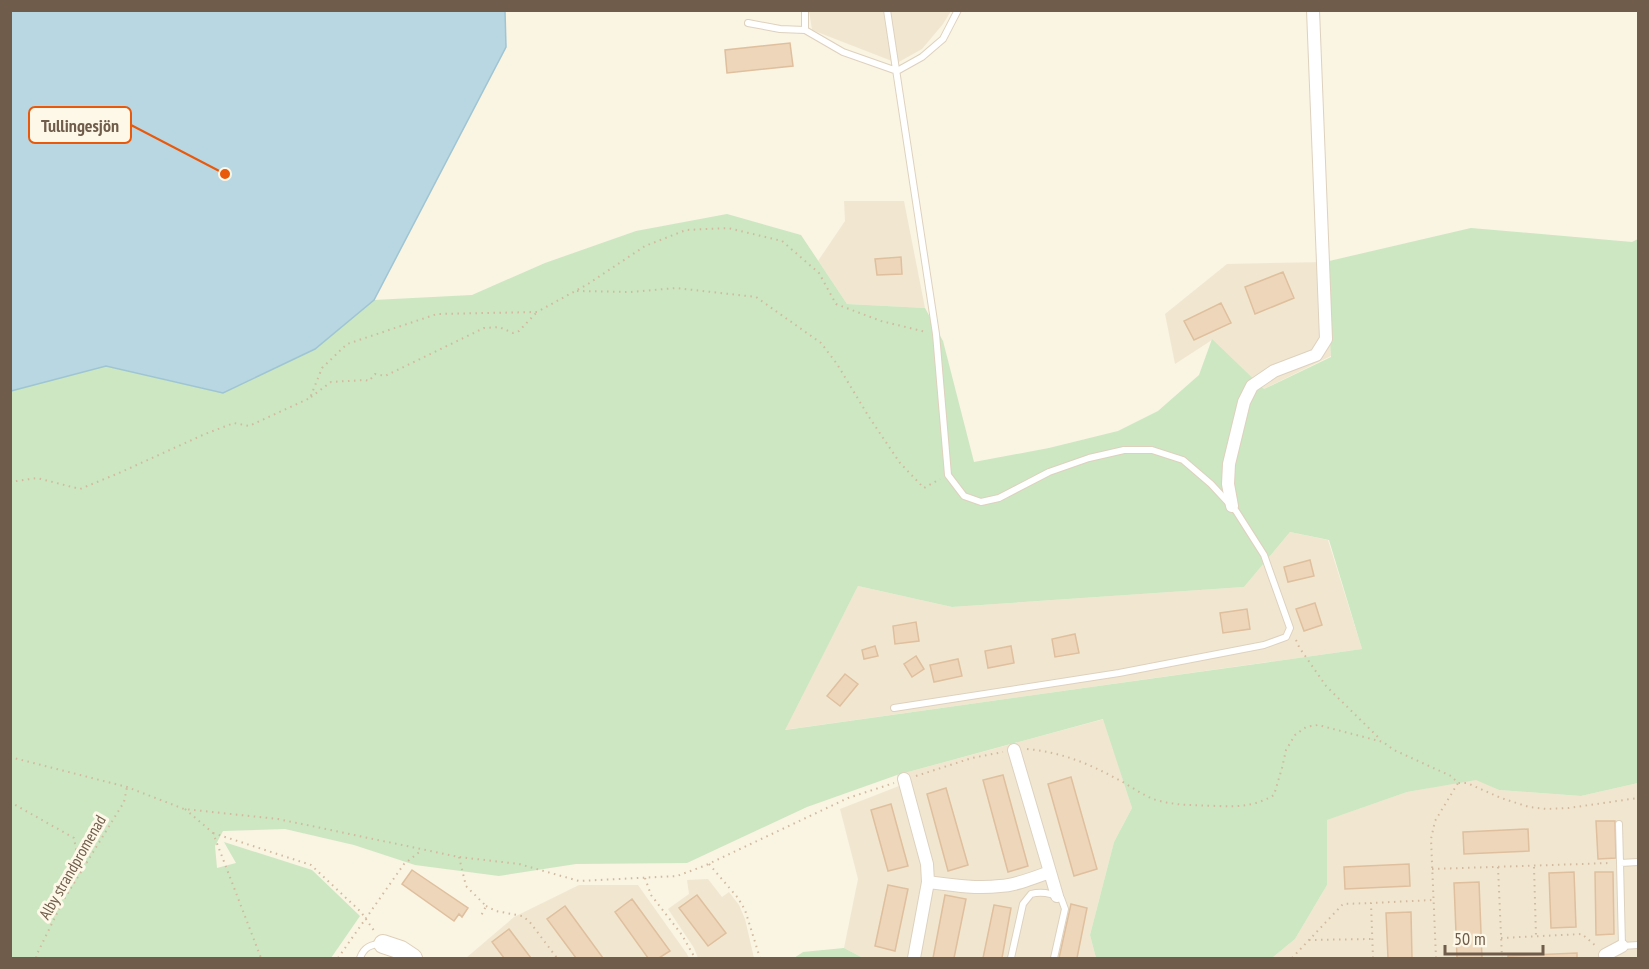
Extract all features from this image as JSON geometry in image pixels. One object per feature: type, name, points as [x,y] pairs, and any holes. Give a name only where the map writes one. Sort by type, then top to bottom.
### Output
[{"type":"street","points":[[1232,506],[1228,484],[1229,464],[1244,402],[1252,386],[1274,371],[1316,355],[1326,339],[1313,10]]},
{"type":"street","points":[[1014,750],[1057,896]]},
{"type":"street","points":[[904,780],[927,864],[928,882],[914,958]]},
{"type":"street","points":[[928,882],[955,886],[999,887],[1050,872]]},
{"type":"street","points":[[383,944],[401,950],[413,958]]},
{"type":"street","points":[[1606,957],[1622,946]]},
{"type":"lane","points":[[805,10],[805,30]]},
{"type":"lane","points":[[887,10],[936,334],[948,475],[964,496],[981,502],[999,498],[1050,472],[1089,458],[1124,450],[1152,450],[1183,460],[1206,479],[1232,506],[1264,555],[1290,628],[1286,637],[1264,645],[1119,673],[894,708]]},
{"type":"lane","points":[[748,23],[780,29],[805,30],[843,52],[897,71],[922,57],[943,39],[958,10]]},
{"type":"lane","points":[[1619,824],[1622,946],[1638,945]]},
{"type":"lane","points":[[1620,863],[1638,862]]},
{"type":"lane","points":[[1011,958],[1023,904],[1026,898],[1037,892],[1053,894],[1061,898],[1065,909],[1054,958]]},
{"type":"lane","points":[[360,958],[366,948],[374,944],[383,944]]},
{"type":"path","points":[[10,482],[37,478],[80,489],[234,423],[249,426],[310,398],[331,382],[369,381],[375,374],[386,376],[484,328],[499,327],[513,333],[519,331],[537,312],[576,291],[645,246],[686,230],[728,228],[782,241],[819,273],[836,304],[881,321],[936,334]]},
{"type":"path","points":[[576,291],[631,292],[676,288],[756,297],[821,343],[837,364],[900,463],[924,488],[948,475]]},
{"type":"path","points":[[310,398],[322,368],[347,344],[437,314],[537,312]]},
{"type":"path","points":[[1290,628],[1299,647],[1326,686],[1383,742],[1394,750],[1451,777],[1458,783],[1467,783],[1529,807],[1547,809],[1638,798]]},
{"type":"path","points":[[10,757],[127,787],[184,808],[278,819],[459,857],[519,864],[579,881],[676,876],[709,864],[848,798],[972,758],[1014,750],[1043,750],[1082,760],[1151,798],[1171,804],[1240,807],[1264,801],[1274,795],[1286,750],[1295,735],[1306,727],[1318,724],[1383,742]]},
{"type":"path","points":[[1436,958],[1431,839],[1435,821],[1458,783]]},
{"type":"path","name":"Alby strandpromenad","points":[[36,958],[63,901],[124,802],[127,787]]},
{"type":"path","points":[[10,802],[74,838],[76,849],[87,863]]},
{"type":"path","points":[[184,808],[213,833],[311,866],[367,918],[383,944]]},
{"type":"path","points":[[213,833],[261,958]]},
{"type":"path","points":[[338,958],[404,864],[423,849]]},
{"type":"path","points":[[459,857],[466,885],[486,906],[496,911],[522,916],[529,921],[557,958]]},
{"type":"path","points":[[1432,869],[1620,863]]},
{"type":"path","points":[[709,864],[738,897],[746,910],[760,958]]},
{"type":"path","points":[[1534,865],[1536,936]]},
{"type":"path","points":[[1498,867],[1502,958]]},
{"type":"path","points":[[645,878],[651,895],[682,935],[695,958]]},
{"type":"path","points":[[1292,958],[1343,904],[1433,900]]},
{"type":"path","points":[[1371,903],[1373,958]]},
{"type":"path","points":[[480,918],[486,906]]},
{"type":"path","points":[[1501,938],[1582,934],[1606,957]]},
{"type":"path","points":[[1309,940],[1372,939]]},
{"type":"shaded area","points":[[809,11],[951,11],[922,49],[897,63],[812,30]]},
{"type":"shaded area","points":[[844,201],[904,201],[925,308],[847,304],[818,261],[845,221]]},
{"type":"shaded area","points":[[1325,262],[1331,356],[1264,389],[1212,340],[1175,364],[1165,314],[1227,264]]},
{"type":"shaded area","points":[[1290,532],[1328,540],[1362,649],[784,730],[858,586],[952,607],[1244,587]]},
{"type":"shaded area","points":[[1104,719],[1132,808],[1114,842],[1090,935],[1096,958],[863,958],[844,948],[858,879],[840,809],[899,786],[897,775]]},
{"type":"shaded area","points":[[1476,779],[1499,790],[1581,796],[1638,783],[1638,958],[1272,958],[1295,939],[1327,885],[1326,820],[1407,792]]},
{"type":"shaded area","points":[[708,879],[722,897],[729,892],[739,905],[745,919],[754,958],[698,958],[694,948],[668,909],[689,894],[687,880]]},
{"type":"shaded area","points":[[579,885],[638,885],[689,958],[466,958],[514,917]]},
{"type":"green space","points":[[727,214],[801,235],[847,304],[925,308],[943,341],[974,462],[1049,448],[1118,431],[1158,411],[1199,375],[1212,339],[1264,389],[1331,357],[1325,262],[1471,228],[1632,242],[1638,239],[1638,783],[1581,796],[1499,790],[1476,780],[1407,792],[1327,820],[1327,885],[1295,939],[1272,958],[1096,958],[1090,935],[1114,842],[1132,808],[1103,719],[897,775],[807,807],[687,863],[576,864],[499,876],[415,865],[354,845],[285,829],[223,831],[215,846],[217,868],[236,863],[224,842],[312,870],[360,916],[331,958],[11,958],[11,391],[105,366],[223,393],[315,349],[374,300],[472,295],[545,263],[636,231]],"holes":[[[1290,532],[1329,540],[1362,649],[785,730],[858,586],[952,607],[1244,587]]]},
{"type":"green space","points":[[844,948],[863,958],[794,958],[803,952]]},
{"type":"water","points":[[11,10],[505,11],[506,47],[374,300],[315,349],[223,393],[106,366],[11,391]]},
{"type":"building","points":[[790,43],[793,66],[727,73],[725,50]]},
{"type":"building","points":[[901,257],[902,274],[877,275],[875,259]]},
{"type":"building","points":[[1283,272],[1294,298],[1255,314],[1245,287]]},
{"type":"building","points":[[1221,303],[1231,323],[1194,340],[1184,321]]},
{"type":"building","points":[[1310,560],[1314,576],[1288,582],[1284,567]]},
{"type":"building","points":[[1315,603],[1322,625],[1304,631],[1296,609]]},
{"type":"building","points":[[1247,609],[1250,629],[1223,633],[1220,613]]},
{"type":"building","points":[[916,622],[919,641],[895,644],[893,626]]},
{"type":"building","points":[[1075,634],[1079,653],[1055,657],[1052,639]]},
{"type":"building","points":[[875,646],[878,656],[864,659],[862,650]]},
{"type":"building","points":[[1011,646],[1014,663],[988,668],[985,651]]},
{"type":"building","points":[[916,656],[924,669],[912,677],[904,664]]},
{"type":"building","points":[[958,659],[962,676],[934,682],[930,665]]},
{"type":"building","points":[[845,674],[858,684],[840,706],[827,696]]},
{"type":"building","points":[[1003,775],[1028,866],[1008,872],[983,780]]},
{"type":"building","points":[[1071,777],[1097,869],[1074,876],[1048,784]]},
{"type":"building","points":[[946,788],[968,865],[948,871],[927,794]]},
{"type":"building","points":[[891,804],[908,866],[888,871],[871,810]]},
{"type":"building","points":[[1596,821],[1615,821],[1616,858],[1598,859]]},
{"type":"building","points":[[1528,829],[1529,851],[1464,854],[1463,832]]},
{"type":"building","points":[[1409,864],[1410,886],[1345,889],[1344,867]]},
{"type":"building","points":[[412,870],[468,908],[462,917],[459,914],[454,921],[402,884]]},
{"type":"building","points":[[1574,872],[1576,927],[1551,928],[1549,873]]},
{"type":"building","points":[[1595,872],[1613,872],[1614,934],[1596,935]]},
{"type":"building","points":[[1479,882],[1482,958],[1457,958],[1454,883]]},
{"type":"building","points":[[888,885],[908,889],[895,951],[875,946]]},
{"type":"building","points":[[697,895],[726,933],[708,946],[679,908]]},
{"type":"building","points":[[945,895],[966,899],[954,958],[933,958]]},
{"type":"building","points":[[632,899],[670,951],[659,958],[648,958],[615,912]]},
{"type":"building","points":[[1071,904],[1087,908],[1077,958],[1059,958]]},
{"type":"building","points":[[994,905],[1011,908],[1002,958],[983,958]]},
{"type":"building","points":[[565,906],[603,958],[576,958],[547,919]]},
{"type":"building","points":[[1411,912],[1412,958],[1388,958],[1386,913]]},
{"type":"building","points":[[509,929],[531,958],[504,958],[492,942]]},
{"type":"building","points":[[1577,953],[1577,958],[1508,958],[1508,956]]},
{"type":"place","name":"Tullingesjön","points":[[225,174]]}]
